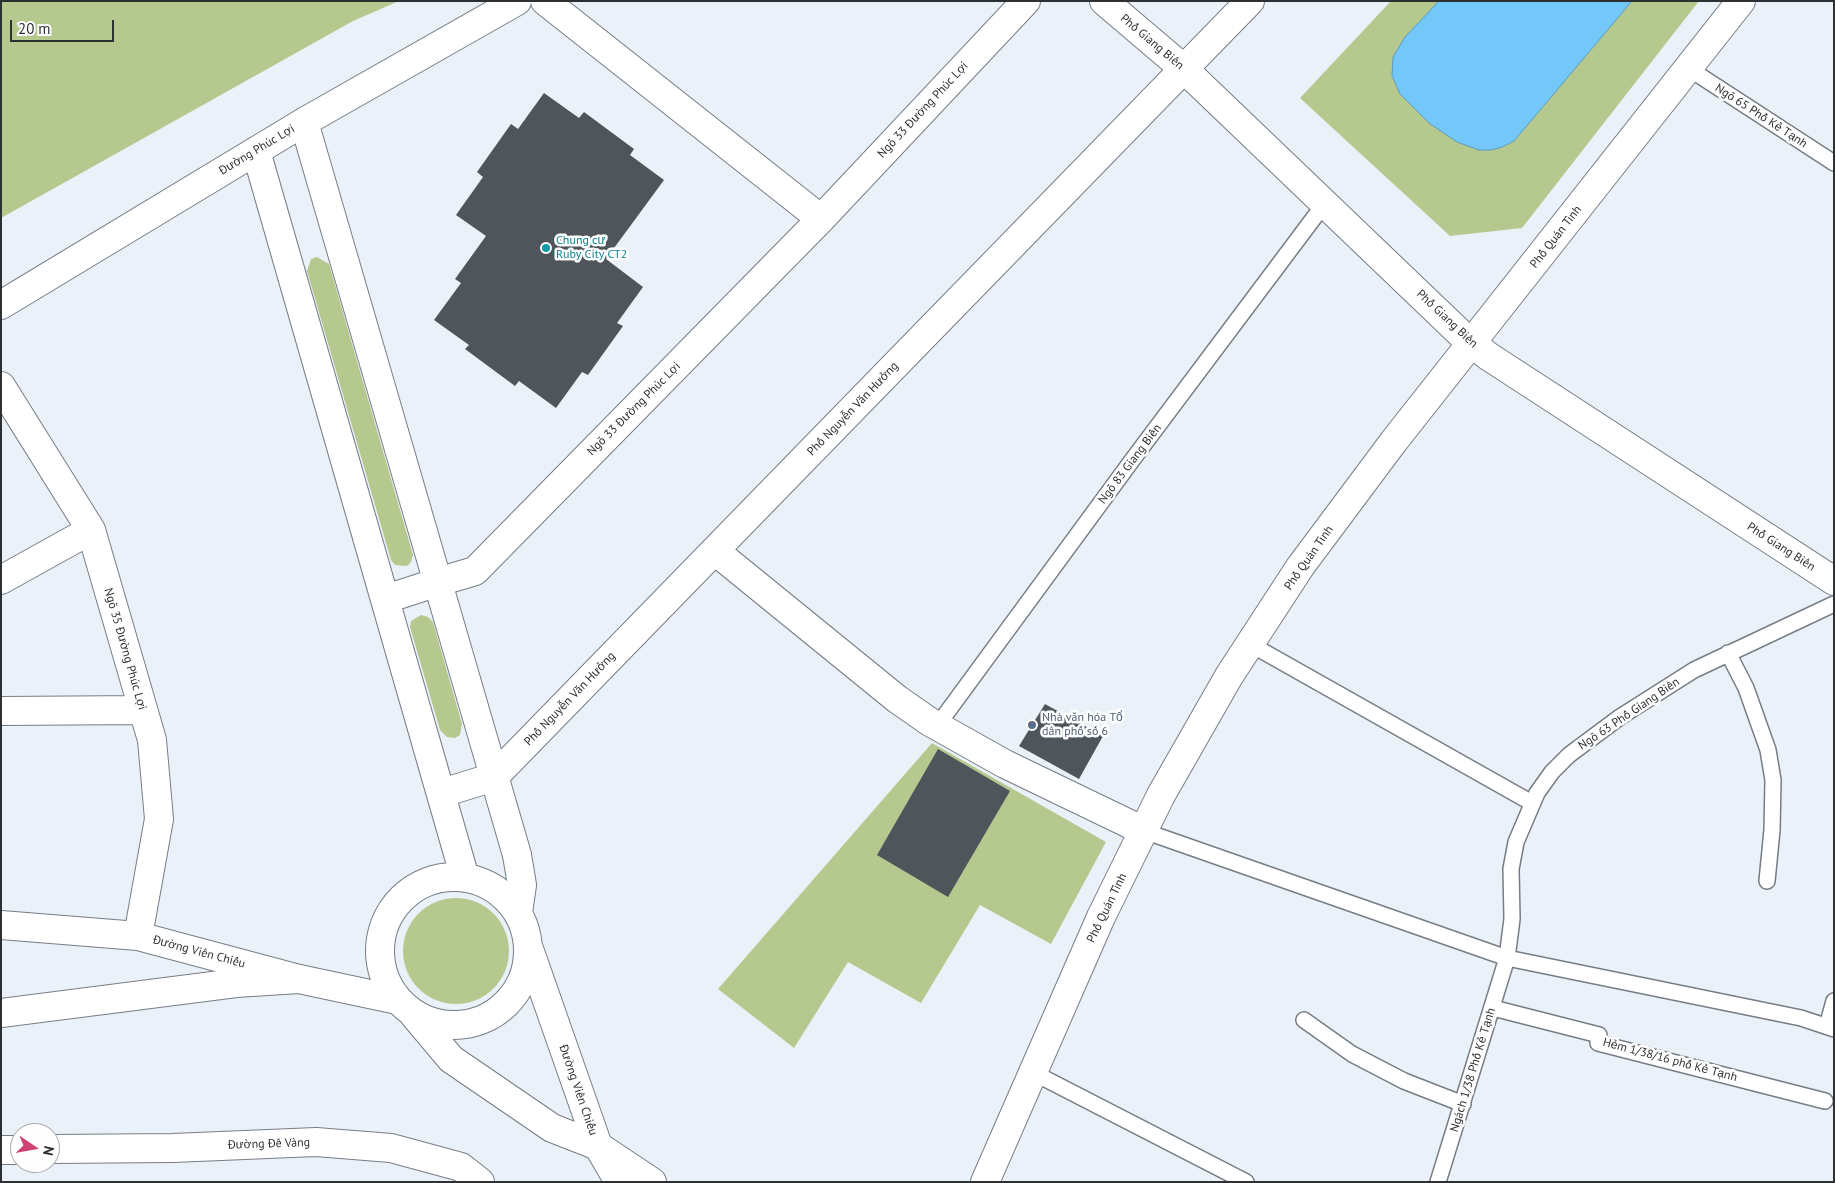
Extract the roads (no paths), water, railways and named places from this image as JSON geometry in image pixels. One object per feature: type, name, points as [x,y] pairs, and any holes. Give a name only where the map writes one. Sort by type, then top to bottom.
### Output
[{"type":"street","name":"Đường Phúc Lợi","points":[[1,306],[304,122],[517,1]]},
{"type":"street","points":[[545,1],[821,219]]},
{"type":"street","name":"Ngõ 33 Đường Phúc Lợi","points":[[386,599],[475,571],[821,219],[1026,1]]},
{"type":"street","name":"Phố Giang Biên","points":[[1104,1],[1184,69],[1472,343],[1488,356],[1834,581]]},
{"type":"street","name":"Phố Nguyễn Văn Hưởng","points":[[442,793],[494,777],[1250,1]]},
{"type":"street","name":"Phố Quán Tình","points":[[985,1182],[1101,917],[1144,831],[1224,685],[1250,644],[1300,567],[1394,441],[1741,1]]},
{"type":"street","points":[[304,122],[521,872],[522,885],[518,913]]},
{"type":"street","points":[[256,151],[465,878]]},
{"type":"street","name":"Ngõ 35 Đường Phúc Lợi","points":[[1,386],[91,530],[152,740],[159,819],[138,936]]},
{"type":"street","points":[[1,580],[91,530]]},
{"type":"street","points":[[715,551],[897,699],[937,726],[1005,764],[1144,831]]},
{"type":"street","points":[[1,711],[143,710]]},
{"type":"street","points":[[449,877],[465,878],[490,886],[506,897],[518,913],[529,949],[523,979],[510,1000],[492,1016],[469,1024],[444,1025],[403,1006],[383,972],[380,952],[383,933],[392,911],[407,894],[426,882],[449,877]]},
{"type":"street","name":"Đường Viên Chiếu","points":[[1,925],[138,936],[403,1006],[451,1059],[552,1128],[598,1146],[652,1182]]},
{"type":"street","name":"Đường Viên Chiếu","points":[[529,949],[598,1146]]},
{"type":"street","points":[[1,1013],[236,983],[299,978]]},
{"type":"street","name":"Đường Đê Vàng","points":[[60,1149],[173,1148],[316,1142],[391,1148],[462,1167],[480,1182]]},
{"type":"street","points":[[598,1146],[619,1182]]},
{"type":"lane","name":"Ngõ 65 Phố Kẻ Tạnh","points":[[1688,68],[1834,163]]},
{"type":"lane","name":"Ngõ 83 Giang Biên","points":[[937,726],[1133,459],[1325,203]]},
{"type":"lane","name":"Ngõ 63 Phố Giang Biên","points":[[1507,958],[1512,918],[1512,869],[1516,842],[1532,803],[1552,772],[1569,755],[1645,701],[1694,670],[1834,604]]},
{"type":"lane","points":[[1250,644],[1532,803]]},
{"type":"lane","points":[[1728,653],[1746,688],[1770,758],[1773,780],[1772,830],[1767,881]]},
{"type":"lane","points":[[1144,831],[1507,958],[1801,1018],[1830,1028],[1834,1000]]},
{"type":"lane","name":"Ngách 1/38 Phố Kẻ Tạnh","points":[[1438,1182],[1507,958]]},
{"type":"lane","name":"Hẻm 1/38/16 phố Kẻ Tạnh","points":[[1493,1008],[1600,1035],[1598,1042],[1825,1101]]},
{"type":"lane","points":[[1304,1020],[1352,1054],[1387,1072],[1463,1104]]},
{"type":"lane","points":[[1032,1072],[1246,1182]]},
{"type":"water","points":[[1439,1],[1632,1],[1514,141],[1491,150],[1479,150],[1457,142],[1429,123],[1400,94],[1392,76],[1393,57],[1405,37]]},
{"type":"place","name":"Chung cư Ruby City CT2","points":[[546,248]]},
{"type":"place","name":"Nhà văn hóa Tổ dân phố số 6","points":[[1032,725]]}]
